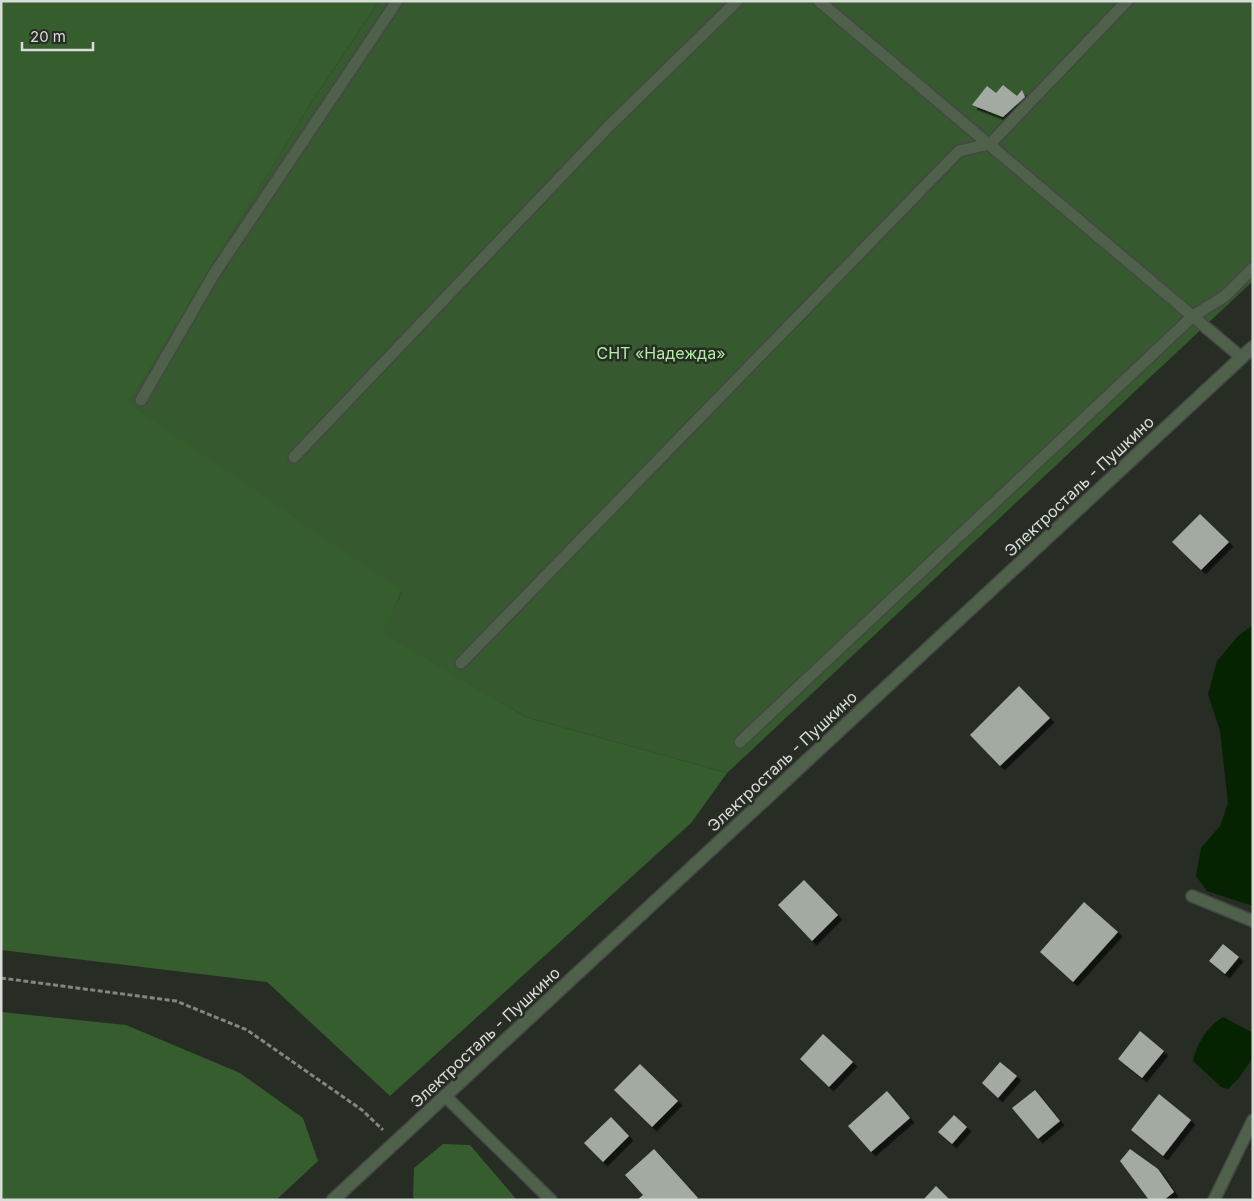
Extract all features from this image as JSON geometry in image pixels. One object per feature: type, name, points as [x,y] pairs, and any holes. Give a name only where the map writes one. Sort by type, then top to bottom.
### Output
[{"type":"street","name":"Электросталь - Пушкино","points":[[333,1200],[1253,346]]},
{"type":"lane","points":[[141,400],[214,274],[396,1]]},
{"type":"lane","points":[[294,457],[609,126],[737,1]]},
{"type":"lane","points":[[820,1],[1241,357]]},
{"type":"lane","points":[[461,662],[959,151],[990,144],[1127,1]]},
{"type":"lane","points":[[740,742],[1193,316],[1226,296],[1253,268]]},
{"type":"lane","points":[[1192,896],[1253,921]]},
{"type":"lane","points":[[445,1096],[551,1200]]},
{"type":"lane","points":[[1214,1200],[1253,1120]]},
{"type":"path","points":[[1,978],[176,1001],[247,1030],[362,1110],[396,1141]]},
{"type":"green space","name":"СНТ «Надежда»","points":[[379,1],[1253,1],[1253,281],[727,773],[526,717],[382,633],[402,592],[127,403],[312,101]]},
{"type":"shaded area","points":[[1,1],[379,1],[312,101],[128,403],[402,591],[383,633],[526,717],[727,773],[691,823],[390,1096],[267,982],[1,950]]},
{"type":"shaded area","points":[[1253,625],[1253,906],[1207,891],[1196,876],[1201,848],[1220,826],[1228,803],[1220,731],[1208,694],[1217,661],[1238,636]]},
{"type":"shaded area","points":[[1,1012],[126,1025],[240,1073],[303,1118],[318,1161],[276,1200],[1,1200]]},
{"type":"shaded area","points":[[1223,1017],[1253,1033],[1253,1058],[1238,1079],[1228,1089],[1221,1087],[1193,1061],[1197,1048],[1204,1036]]},
{"type":"shaded area","points":[[443,1144],[470,1145],[517,1200],[415,1200],[413,1197],[414,1168]]},
{"type":"building","points":[[1003,85],[1017,96],[1022,90],[1025,97],[1003,117],[972,105],[987,86],[996,93]]},
{"type":"building","points":[[1200,514],[1229,542],[1201,570],[1172,542]]},
{"type":"building","points":[[1019,686],[1050,718],[1000,766],[970,735]]},
{"type":"building","points":[[804,880],[838,915],[812,941],[778,905]]},
{"type":"building","points":[[1084,902],[1118,932],[1073,982],[1040,952]]},
{"type":"building","points":[[1223,944],[1239,957],[1225,974],[1209,961]]},
{"type":"building","points":[[1140,1031],[1164,1051],[1142,1078],[1118,1059]]},
{"type":"building","points":[[823,1034],[853,1062],[829,1087],[800,1059]]},
{"type":"building","points":[[1000,1062],[1017,1076],[998,1098],[982,1083]]},
{"type":"building","points":[[640,1064],[678,1101],[652,1127],[614,1090]]},
{"type":"building","points":[[1035,1090],[1060,1121],[1038,1139],[1012,1108]]},
{"type":"building","points":[[887,1091],[910,1118],[871,1152],[848,1126]]},
{"type":"building","points":[[1159,1094],[1191,1120],[1163,1156],[1131,1130]]},
{"type":"building","points":[[954,1115],[967,1127],[952,1144],[938,1132]]},
{"type":"building","points":[[611,1117],[629,1136],[603,1162],[584,1143]]},
{"type":"building","points":[[654,1149],[698,1198],[695,1200],[637,1200],[643,1195],[625,1175]]},
{"type":"building","points":[[1130,1149],[1158,1169],[1174,1192],[1164,1200],[1149,1200],[1120,1161]]},
{"type":"building","points":[[936,1186],[950,1200],[923,1200]]}]
